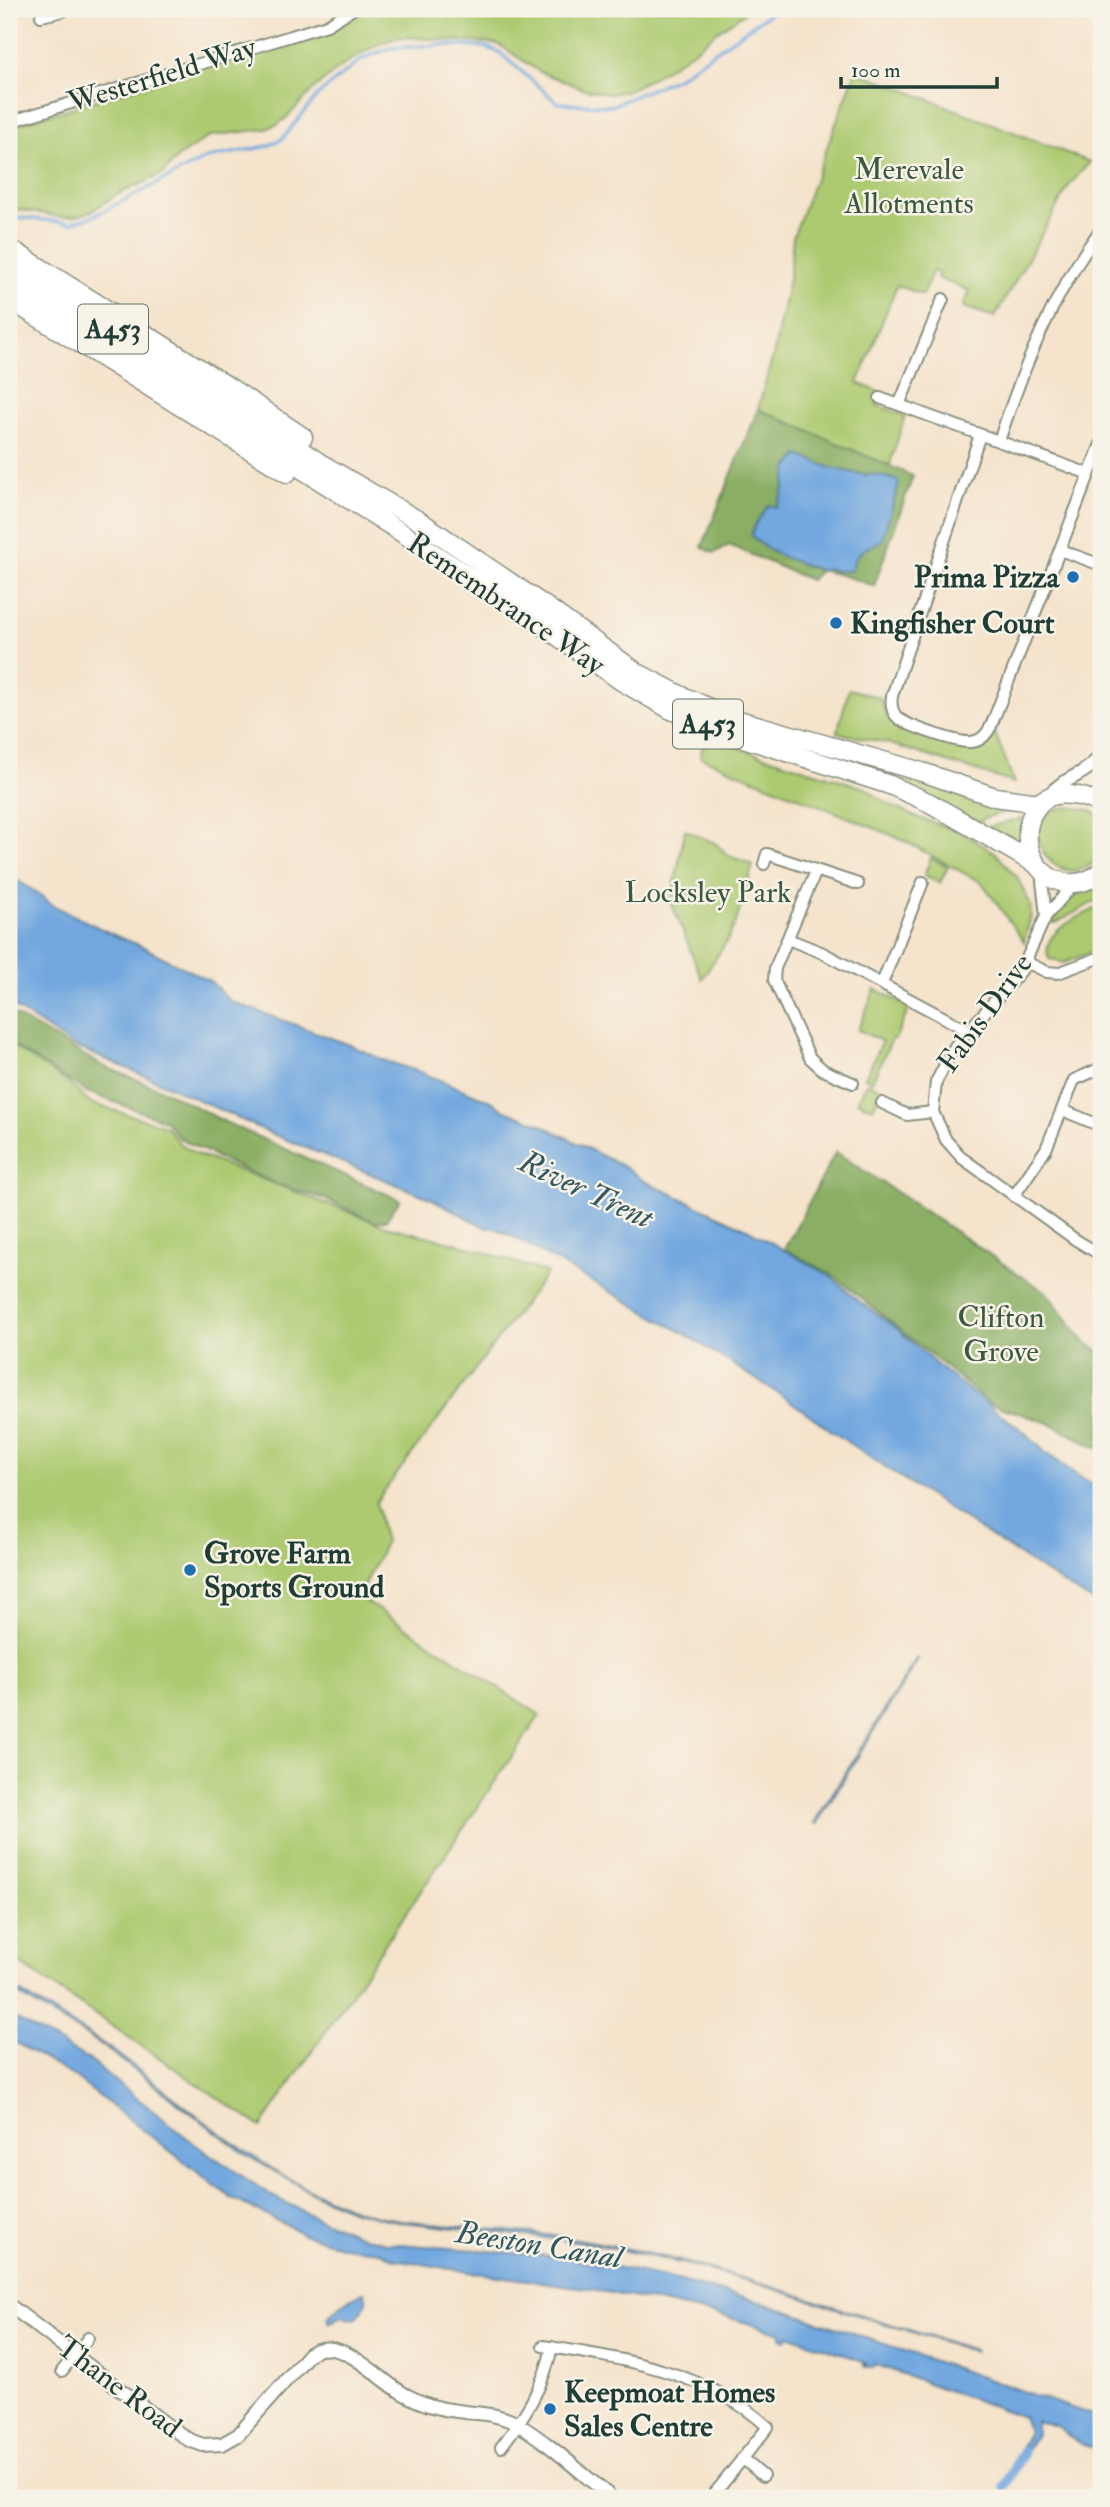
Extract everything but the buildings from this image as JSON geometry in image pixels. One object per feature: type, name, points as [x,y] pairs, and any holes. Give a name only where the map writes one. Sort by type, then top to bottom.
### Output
[{"type":"highway","points":[[9,248],[229,387],[421,523]]},
{"type":"highway","name":"Remembrance Way","points":[[9,264],[407,537],[516,607],[621,681],[671,710],[746,739],[890,785],[930,803],[1063,882],[1091,878]]},
{"type":"highway","name":"Remembrance Way","points":[[9,283],[421,523],[548,608],[636,672],[680,695],[735,719],[922,772],[995,797],[1044,800],[1069,795],[1101,804]]},
{"type":"highway","points":[[9,299],[280,469],[407,537]]},
{"type":"highway","points":[[1038,868],[1028,834],[1032,817],[1044,800]]},
{"type":"street","name":"Westerfield Way","points":[[9,121],[327,24],[353,9]]},
{"type":"street","points":[[41,16],[57,11]]},
{"type":"street","points":[[999,441],[1042,326],[1063,286],[1101,229]]},
{"type":"street","points":[[899,405],[943,299]]},
{"type":"street","points":[[880,398],[1090,474]]},
{"type":"street","points":[[980,435],[892,696],[892,708],[898,718],[967,743],[985,736],[991,726],[1101,444]]},
{"type":"street","points":[[1060,550],[1101,565]]},
{"type":"street","points":[[1044,800],[1055,786],[1087,771],[1101,754]]},
{"type":"street","points":[[764,864],[767,854],[858,884]]},
{"type":"street","name":"Fabis Drive","points":[[1038,868],[1046,916]]},
{"type":"street","points":[[816,871],[774,974],[776,986],[810,1058],[839,1083],[853,1083]]},
{"type":"street","name":"Fabis Drive","points":[[1091,878],[1046,916],[1026,962],[1014,980],[967,1030],[948,1057],[936,1082],[933,1112],[940,1131],[954,1150],[1014,1196],[1101,1255]]},
{"type":"street","points":[[840,891],[843,879]]},
{"type":"street","points":[[882,983],[921,887],[930,897]]},
{"type":"street","points":[[788,939],[823,953],[967,1030]]},
{"type":"street","points":[[1026,962],[1047,972],[1058,973],[1101,957]]},
{"type":"street","points":[[1014,1196],[1041,1158],[1074,1080],[1101,1068]]},
{"type":"street","name":"Fabis Drive","points":[[890,1102],[907,1115],[933,1112]]},
{"type":"street","points":[[1062,1110],[1101,1126]]},
{"type":"street","name":"Thane Road","points":[[9,2305],[183,2437],[203,2445],[216,2445],[234,2439],[257,2416],[304,2358],[314,2350],[336,2348],[415,2400],[445,2410],[495,2415],[518,2424],[612,2498]]},
{"type":"street","points":[[62,2371],[88,2338]]},
{"type":"street","points":[[501,2447],[518,2424],[542,2382],[548,2346],[622,2360],[693,2382],[737,2402],[768,2427],[711,2498]]},
{"type":"street","points":[[741,2458],[763,2476]]},
{"type":"green space","points":[[363,9],[750,9],[655,76],[629,90],[611,94],[584,89],[540,72],[498,44],[402,37],[389,40],[344,65],[278,124],[266,129],[210,136],[178,157],[163,174],[116,195],[92,211],[78,216],[61,217],[9,207],[9,127],[339,25]]},
{"type":"green space","name":"Merevale Allotments","points":[[856,71],[1090,162],[1070,184],[995,317],[963,307],[970,291],[937,278],[939,273],[933,271],[922,295],[897,285],[858,383],[882,393],[877,405],[905,416],[889,467],[758,409],[774,352],[789,279],[793,237]]},
{"type":"green space","points":[[758,409],[913,476],[874,586],[823,571],[827,568],[851,571],[858,554],[882,540],[899,484],[897,480],[836,470],[799,455],[788,468],[783,492],[776,507],[796,562],[820,571],[810,580],[729,545],[714,553],[702,547]]},
{"type":"green space","points":[[627,673],[882,768],[1011,810],[984,818],[981,822],[791,748]]},
{"type":"green space","points":[[849,689],[881,698],[890,720],[901,726],[969,750],[988,744],[995,733],[1014,783],[887,743],[837,733]]},
{"type":"green space","points":[[705,737],[865,788],[888,804],[913,816],[959,831],[994,852],[1017,877],[1030,904],[1031,916],[1024,942],[983,884],[977,880],[901,839],[700,757]]},
{"type":"green space","points":[[1068,807],[1090,810],[1101,817],[1101,855],[1085,868],[1069,870],[1055,864],[1044,853],[1038,839],[1039,825],[1049,813]]},
{"type":"green space","points":[[1023,818],[1021,844],[988,827]]},
{"type":"green space","name":"Locksley Park","points":[[685,830],[715,843],[729,856],[753,865],[737,919],[727,941],[702,979],[671,902]]},
{"type":"green space","points":[[931,858],[948,867],[940,883],[924,875]]},
{"type":"green space","points":[[1101,885],[1101,898],[1056,923],[1052,922],[1067,902],[1086,890]]},
{"type":"green space","points":[[1101,906],[1101,948],[1064,963],[1049,959],[1047,949],[1056,933],[1073,920]]},
{"type":"green space","points":[[875,989],[910,1007],[872,1081],[865,1078],[882,1041],[858,1030]]},
{"type":"green space","points":[[9,1012],[103,1066],[167,1092],[227,1123],[400,1200],[386,1220],[375,1222],[323,1198],[276,1184],[227,1162],[179,1138],[166,1121],[87,1092],[9,1043]]},
{"type":"green space","name":"Grove Farm Sports Ground","points":[[9,1044],[67,1082],[90,1103],[166,1126],[179,1143],[196,1154],[385,1226],[459,1244],[547,1273],[376,1502],[385,1543],[359,1597],[540,1715],[261,2127],[9,1956]]},
{"type":"green space","points":[[867,1083],[882,1089],[873,1108],[857,1101]]},
{"type":"green space","name":"Clifton Grove","points":[[836,1152],[1047,1293],[1084,1341],[1101,1352],[1101,1450],[1049,1423],[991,1404],[833,1275],[784,1249]]},
{"type":"water","points":[[799,455],[834,469],[873,474],[897,480],[899,484],[882,540],[858,554],[851,571],[828,568],[823,571],[794,561],[766,548],[751,535],[769,505],[777,507],[788,468]]},
{"type":"water","name":"River Trent","points":[[9,875],[52,905],[210,981],[230,1001],[493,1102],[500,1108],[538,1123],[630,1170],[642,1180],[745,1228],[832,1277],[857,1300],[896,1328],[940,1368],[1024,1432],[1045,1452],[1101,1489],[1101,1605],[1071,1589],[685,1334],[508,1234],[495,1228],[487,1228],[432,1199],[270,1133],[74,1046],[9,1004]]},
{"type":"water","points":[[917,1658],[822,1815],[816,1824],[814,1823]]},
{"type":"water","points":[[9,1985],[103,2044],[258,2160],[320,2195],[354,2209],[399,2220],[548,2235],[638,2251],[735,2276],[975,2352],[690,2265],[589,2243],[395,2221],[354,2211],[321,2197],[249,2157],[99,2043],[9,1989]]},
{"type":"water","points":[[9,2015],[88,2059],[196,2145],[272,2196],[321,2220],[386,2243],[565,2257],[665,2277],[767,2304],[1101,2418],[1101,2448],[1082,2444],[1057,2427],[1036,2421],[1036,2434],[1018,2465],[1014,2462],[1029,2431],[1023,2417],[874,2364],[872,2368],[866,2367],[866,2362],[864,2366],[863,2361],[788,2335],[786,2340],[781,2338],[781,2333],[727,2317],[657,2302],[585,2288],[394,2259],[378,2251],[344,2247],[306,2235],[231,2198],[73,2076],[9,2039]]},
{"type":"water","points":[[364,2292],[367,2302],[356,2319],[342,2316],[329,2323],[327,2318],[336,2310],[349,2299]]},
{"type":"waterway","points":[[9,222],[14,217],[71,223],[94,216],[207,158],[268,146],[282,139],[319,94],[362,59],[390,48],[443,45],[485,47],[499,52],[558,103],[611,106],[677,78],[776,9]]},
{"type":"waterway","points":[[1005,2486],[1023,2451]]},
{"type":"place","name":"Prima Pizza","points":[[1073,577]]},
{"type":"place","name":"Kingfisher Court","points":[[836,623]]},
{"type":"place","name":"Grove Farm Sports Ground","points":[[190,1570]]},
{"type":"place","name":"Keepmoat Homes Sales Centre","points":[[550,2409]]},
{"type":"water label","name":"Beeston Canal","points":[[539,2245]]}]
